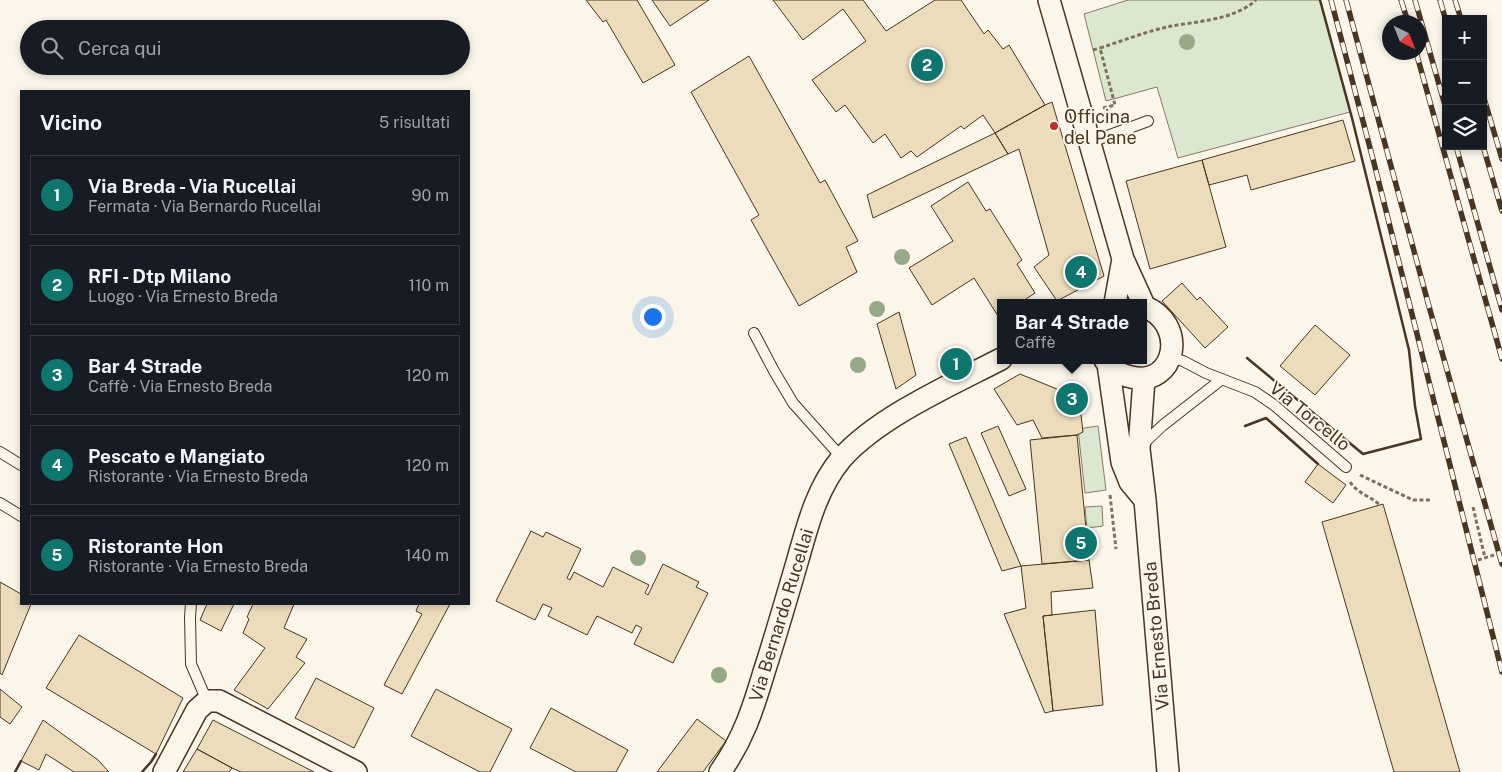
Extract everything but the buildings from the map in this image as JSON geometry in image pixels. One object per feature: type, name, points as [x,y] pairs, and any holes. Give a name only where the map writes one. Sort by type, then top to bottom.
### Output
[{"type":"street","points":[[1049,0],[1123,259],[1141,299]]},
{"type":"street","points":[[1116,299],[1123,259]]},
{"type":"street","points":[[1110,364],[1126,376],[1144,379],[1153,376],[1161,370],[1170,358],[1172,341],[1169,327],[1159,314],[1147,306]]},
{"type":"street","name":"Via Bernardo Rucellai","points":[[720,772],[735,750],[748,723],[807,528],[818,497],[828,477],[842,458],[868,435],[909,407],[997,361]]},
{"type":"street","points":[[1107,364],[1122,462],[1130,482],[1145,500]]},
{"type":"street","name":"Via Ernesto Breda","points":[[1144,379],[1139,449],[1168,772]]},
{"type":"street","points":[[164,772],[197,710],[207,701],[220,701],[356,772]]},
{"type":"lane","points":[[1091,142],[1148,121]]},
{"type":"lane","points":[[754,333],[793,403],[842,458]]},
{"type":"lane","name":"Via Torcello","points":[[1170,358],[1183,361],[1206,373],[1262,396],[1346,467]]},
{"type":"lane","points":[[1139,449],[1162,426],[1222,379]]},
{"type":"lane","points":[[0,452],[20,464]]},
{"type":"lane","points":[[0,503],[20,515]]},
{"type":"lane","points":[[191,605],[191,664],[207,701]]},
{"type":"path","points":[[1093,50],[1166,27],[1221,18],[1256,0]]},
{"type":"path","points":[[1100,48],[1115,105],[1103,108]]},
{"type":"path","points":[[1346,467],[1413,500],[1431,500]]},
{"type":"path","points":[[1346,467],[1350,483],[1356,490],[1380,505]]},
{"type":"path","points":[[1110,495],[1116,549]]},
{"type":"path","points":[[1473,507],[1486,558]]},
{"type":"path","points":[[1478,560],[1494,556]]},
{"type":"green space","points":[[1128,0],[1320,0],[1350,112],[1178,158],[1157,87],[1106,101],[1084,14]]},
{"type":"green space","points":[[1098,426],[1106,490],[1085,493],[1078,429]]},
{"type":"green space","points":[[1102,506],[1103,526],[1087,528],[1085,507]]},
{"type":"railway","points":[[1331,0],[1502,672]]},
{"type":"railway","points":[[1346,0],[1430,310],[1502,564]]},
{"type":"railway","points":[[1401,0],[1406,15]]},
{"type":"railway","points":[[1415,0],[1445,105]]},
{"type":"railway","points":[[1440,0],[1444,15]]},
{"type":"railway","points":[[1455,0],[1460,15]]},
{"type":"railway","points":[[1418,60],[1502,359]]},
{"type":"railway","points":[[1486,105],[1502,159]]},
{"type":"railway","points":[[1457,150],[1502,310]]},
{"type":"railway","points":[[1484,150],[1502,211]]},
{"type":"wall","points":[[1247,358],[1363,454],[1421,439],[1415,406],[1409,350],[1352,118],[1320,0]]},
{"type":"wall","points":[[1245,426],[1266,418],[1318,464]]},
{"type":"wall","points":[[142,772],[156,754]]},
{"type":"wall","points":[[15,772],[21,761]]},
{"type":"place","name":"RFI - Dtp Milano","points":[[927,65]]},
{"type":"place","name":"Officina del Pane","points":[[1054,126]]},
{"type":"place","name":"Pescato e Mangiato","points":[[1081,272]]},
{"type":"place","name":"Via Breda - Via Rucellai","points":[[956,364]]},
{"type":"place","name":"Bar 4 Strade","points":[[1072,399]]},
{"type":"place","name":"Ristorante Hon","points":[[1081,543]]}]
